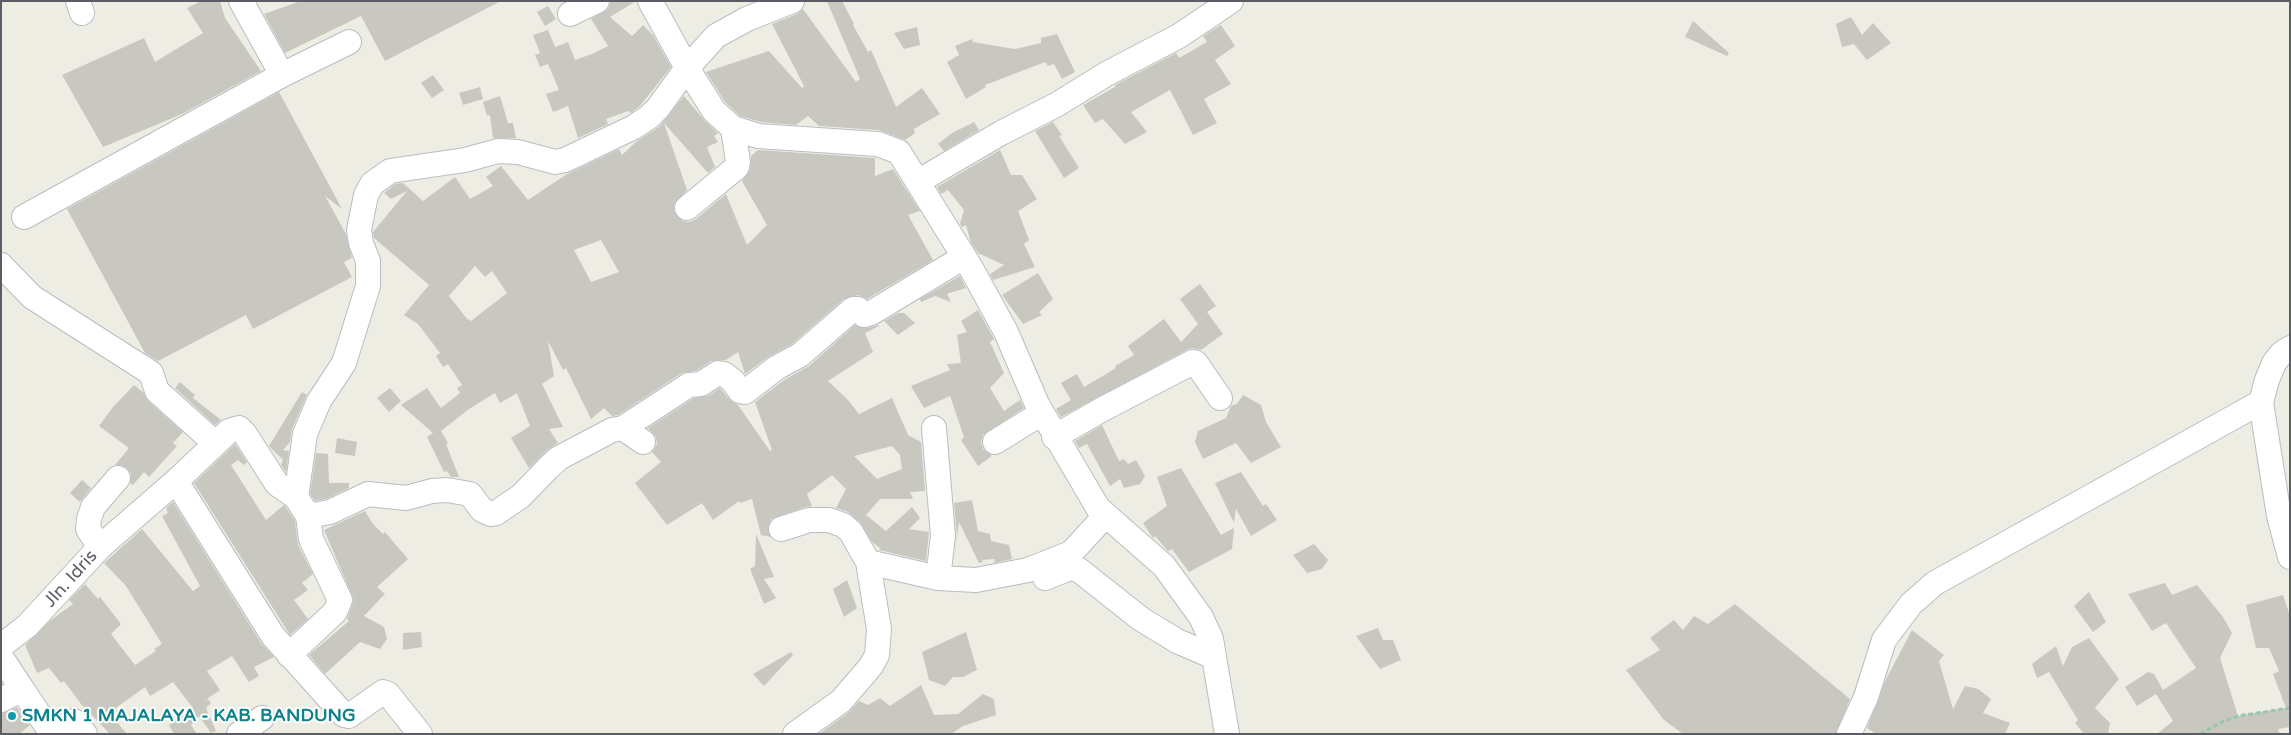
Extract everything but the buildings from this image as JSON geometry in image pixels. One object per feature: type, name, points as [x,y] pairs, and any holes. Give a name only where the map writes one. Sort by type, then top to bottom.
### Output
[{"type":"street","points":[[241,1],[282,75]]},
{"type":"street","points":[[570,14],[597,1]]},
{"type":"street","points":[[650,1],[687,68],[714,111],[733,128],[758,136],[888,146],[899,152],[919,181],[1006,332],[1054,437],[1093,501],[1105,516],[1164,566],[1179,583],[1201,617],[1210,639],[1214,657],[1226,734]]},
{"type":"street","points":[[289,655],[335,612],[340,600],[311,539],[302,507],[305,434],[311,417],[344,363],[368,286],[368,261],[361,243],[359,230],[366,195],[372,184],[390,171],[465,160],[498,151],[518,152],[562,162],[642,123],[658,108],[706,45],[720,33],[747,19],[792,1]]},
{"type":"street","points":[[919,181],[1001,132],[1056,105],[1108,73],[1179,36],[1229,2]]},
{"type":"street","points":[[24,217],[282,75],[349,42]]},
{"type":"street","points":[[687,208],[737,167],[738,162],[733,128]]},
{"type":"street","points":[[100,547],[176,481],[228,431],[236,428],[241,430],[277,484],[302,507],[330,512],[368,494],[406,498],[432,491],[447,490],[470,494],[482,510],[491,514],[521,496],[559,458],[612,430],[623,428],[685,387],[701,384],[718,373],[724,374],[740,391],[745,392],[776,368],[800,355],[853,309],[858,309],[864,315],[871,313],[964,257]]},
{"type":"street","points":[[1,265],[32,297],[151,373],[153,375],[154,388],[160,395],[215,443]]},
{"type":"street","points":[[2290,348],[2281,354],[2274,363],[2261,402],[2279,516],[2290,557]]},
{"type":"street","points":[[1054,437],[1193,362],[1196,363],[1220,398]]},
{"type":"street","points":[[1849,734],[1866,697],[1884,640],[1912,604],[1929,588],[1946,576],[2261,402]]},
{"type":"street","points":[[995,442],[1042,413]]},
{"type":"street","points":[[623,428],[642,442]]},
{"type":"street","points":[[934,428],[943,536],[938,578]]},
{"type":"street","name":"Jln. Idris","points":[[1,646],[26,626],[100,547],[88,529],[88,519],[92,506],[118,478]]},
{"type":"street","points":[[176,481],[273,636],[344,715],[348,716],[383,692],[388,694],[420,734]]},
{"type":"street","points":[[868,562],[938,578],[982,580],[1028,570],[1075,550],[1105,516]]},
{"type":"street","points":[[781,529],[809,520],[828,520],[847,528],[854,535],[868,562],[879,629],[877,655],[871,666],[842,701],[795,734]]},
{"type":"street","points":[[985,591],[1036,582],[1070,568],[1079,570],[1141,619],[1177,640],[1214,657]]},
{"type":"street","points":[[1,657],[11,694],[53,734],[74,721],[86,734]]},
{"type":"street","points":[[239,734],[262,718]]},
{"type":"path","points":[[2200,734],[2224,720],[2290,708]]},
{"type":"place","name":"SMKN 1 MAJALAYA - KAB. BANDUNG","points":[[12,716]]}]
